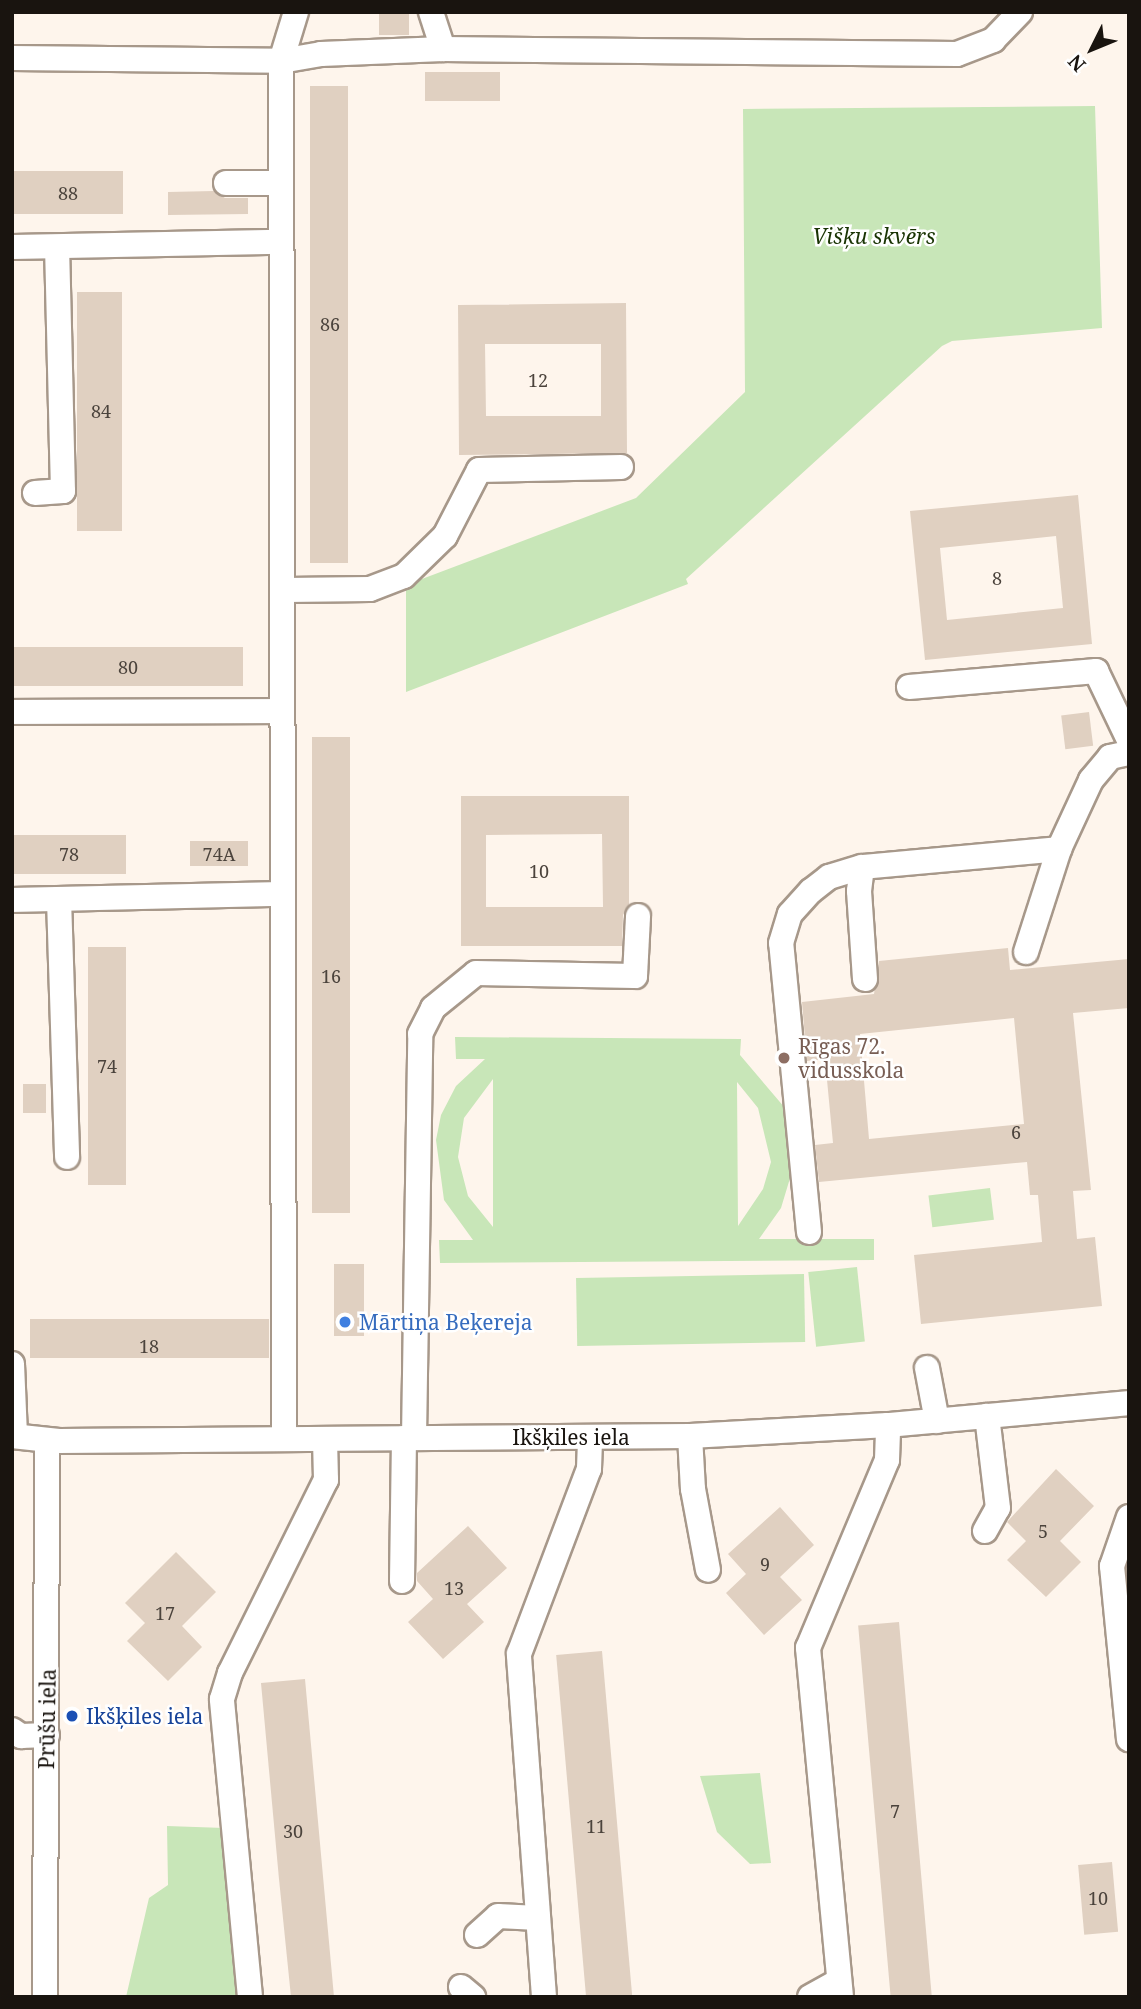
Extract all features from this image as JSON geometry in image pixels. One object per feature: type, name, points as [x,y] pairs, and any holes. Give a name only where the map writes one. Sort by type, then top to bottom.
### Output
[{"type":"street","points":[[284,1438],[281,711],[286,590],[281,61],[296,12]]},
{"type":"street","points":[[431,12],[443,49]]},
{"type":"street","points":[[12,58],[281,61],[321,54],[443,49],[957,54],[993,40],[1020,12]]},
{"type":"street","points":[[226,183],[281,183]]},
{"type":"street","points":[[12,247],[281,242]]},
{"type":"street","points":[[35,493],[63,491],[57,247]]},
{"type":"street","points":[[286,590],[370,589],[404,576],[445,536],[479,470],[621,467]]},
{"type":"street","points":[[909,687],[1096,671],[1129,740]]},
{"type":"street","points":[[12,712],[281,711]]},
{"type":"street","points":[[1026,952],[1059,849],[1081,807],[1091,780],[1110,757],[1129,754]]},
{"type":"street","points":[[809,1232],[781,943],[790,914],[811,891],[829,877],[862,866],[1059,849]]},
{"type":"street","points":[[862,866],[859,891],[865,979]]},
{"type":"street","points":[[12,900],[281,894]]},
{"type":"street","points":[[59,899],[67,1157]]},
{"type":"street","points":[[402,1581],[409,1438],[420,1034],[433,1008],[476,973],[635,976],[638,916]]},
{"type":"street","points":[[12,1364],[14,1436]]},
{"type":"street","points":[[927,1368],[937,1421]]},
{"type":"street","name":"Ikšķiles iela","points":[[14,1436],[47,1441],[690,1436],[888,1425],[1129,1403]]},
{"type":"street","points":[[985,1531],[998,1508],[987,1416]]},
{"type":"street","points":[[810,1997],[840,1989],[808,1648],[887,1460],[888,1425]]},
{"type":"street","points":[[690,1436],[693,1489],[708,1570]]},
{"type":"street","points":[[544,1997],[519,1654],[589,1469],[590,1437]]},
{"type":"street","points":[[250,1997],[222,1699],[230,1673],[326,1480],[325,1439]]},
{"type":"street","name":"Prūšu iela","points":[[45,1997],[47,1441]]},
{"type":"street","points":[[1129,1517],[1112,1566],[1129,1739]]},
{"type":"street","points":[[15,1735],[47,1735]]},
{"type":"street","points":[[477,1935],[498,1916],[538,1918]]},
{"type":"green space","name":"Višķu skvērs","points":[[1095,106],[1102,328],[952,341],[942,346],[686,579],[688,584],[406,692],[406,585],[636,498],[745,392],[743,109]]},
{"type":"green space","points":[[455,1037],[741,1039],[740,1055],[785,1108],[794,1165],[781,1208],[759,1239],[874,1239],[874,1260],[440,1263],[439,1240],[473,1240],[444,1200],[436,1140],[441,1115],[456,1086],[485,1059],[456,1059]],"holes":[[[493,1079],[493,1227],[468,1196],[458,1157],[464,1118]],[[737,1082],[758,1108],[771,1162],[763,1189],[738,1226]]]},
{"type":"green space","points":[[990,1188],[994,1220],[932,1227],[928,1196]]},
{"type":"green space","points":[[857,1267],[865,1342],[816,1347],[808,1272]]},
{"type":"green space","points":[[804,1274],[805,1342],[577,1346],[576,1278]]},
{"type":"green space","points":[[760,1773],[771,1863],[750,1864],[717,1832],[700,1776]]},
{"type":"green space","points":[[167,1826],[224,1828],[236,1997],[126,1997],[149,1898],[168,1885]]},
{"type":"building","points":[[379,12],[409,12],[409,35],[379,35]]},
{"type":"building","points":[[425,72],[500,72],[500,101],[425,101]]},
{"type":"building","points":[[310,86],[348,86],[348,563],[310,563]]},
{"type":"building","points":[[12,171],[123,171],[123,214],[12,214]]},
{"type":"building","points":[[214,191],[225,198],[248,198],[248,214],[168,215],[168,192]]},
{"type":"building","points":[[77,292],[122,292],[122,531],[77,531]]},
{"type":"building","points":[[626,303],[627,453],[459,455],[458,305]],"holes":[[[485,344],[601,344],[601,416],[486,416]]]},
{"type":"building","points":[[1078,495],[1092,644],[925,660],[910,511]],"holes":[[[1056,536],[1063,608],[947,620],[940,548]]]},
{"type":"building","points":[[12,647],[243,647],[243,686],[12,686]]},
{"type":"building","points":[[1089,712],[1093,746],[1065,749],[1061,715]]},
{"type":"building","points":[[312,737],[350,737],[350,1213],[312,1213]]},
{"type":"building","points":[[461,796],[629,796],[629,905],[623,915],[622,946],[461,946]],"holes":[[[602,834],[603,907],[486,907],[486,835]]]},
{"type":"building","points":[[12,835],[126,835],[126,874],[12,874]]},
{"type":"building","points":[[190,841],[248,841],[248,866],[190,866]]},
{"type":"building","points":[[88,947],[126,947],[126,1185],[88,1185]]},
{"type":"building","points":[[1008,948],[1010,970],[1129,959],[1129,1008],[1073,1013],[1091,1190],[1073,1191],[1077,1239],[1095,1237],[1102,1306],[921,1324],[914,1255],[1042,1242],[1038,1195],[1030,1195],[1027,1162],[819,1182],[815,1145],[833,1143],[825,1059],[807,1061],[802,1002],[874,994],[879,961]],"holes":[[[1014,1018],[1024,1124],[869,1139],[860,1034]]]},
{"type":"building","points":[[23,1084],[46,1084],[46,1113],[23,1113]]},
{"type":"building","points":[[334,1264],[364,1264],[364,1336],[334,1336]]},
{"type":"building","points":[[30,1319],[269,1319],[269,1358],[30,1358]]},
{"type":"building","points":[[1056,1469],[1094,1506],[1060,1541],[1081,1562],[1046,1597],[1007,1560],[1026,1541],[1007,1522]]},
{"type":"building","points":[[780,1507],[814,1545],[780,1577],[802,1600],[764,1635],[726,1593],[746,1574],[728,1554]]},
{"type":"building","points":[[468,1526],[507,1568],[467,1604],[484,1622],[443,1659],[408,1622],[433,1599],[417,1581],[417,1573]]},
{"type":"building","points":[[176,1552],[216,1592],[182,1626],[202,1647],[168,1681],[127,1641],[145,1623],[125,1603]]},
{"type":"building","points":[[899,1622],[932,1997],[891,1997],[858,1626]]},
{"type":"building","points":[[602,1651],[632,1997],[586,1997],[556,1655]]},
{"type":"building","points":[[305,1679],[334,1997],[291,1997],[261,1683]]},
{"type":"building","points":[[1112,1862],[1118,1932],[1084,1935],[1078,1865]]},
{"type":"place","name":"Rīgas 72. vidusskola","points":[[784,1058]]},
{"type":"place","name":"Mārtiņa Beķereja","points":[[345,1322]]},
{"type":"place","name":"Ikšķiles iela","points":[[72,1716]]}]
